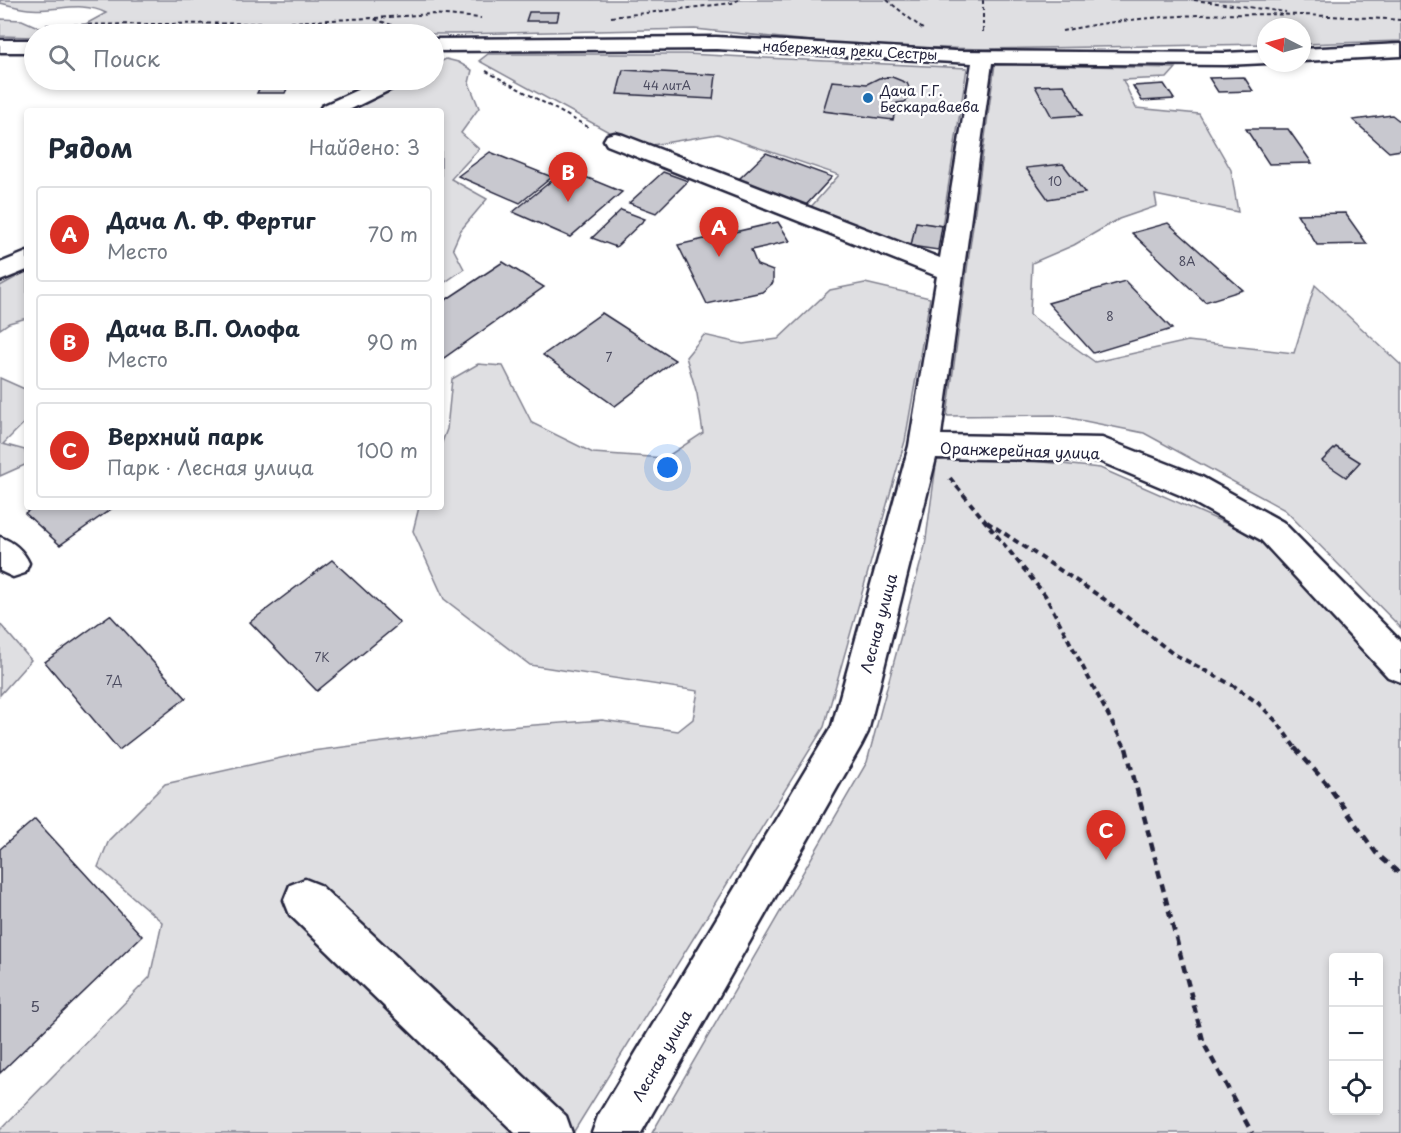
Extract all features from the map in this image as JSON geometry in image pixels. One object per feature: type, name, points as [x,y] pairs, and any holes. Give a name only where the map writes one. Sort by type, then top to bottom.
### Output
[{"type":"street","name":"набережная реки Сестры","points":[[446,50],[716,43],[983,57],[1257,57]]},
{"type":"street","points":[[0,46],[24,46]]},
{"type":"street","points":[[1311,55],[1401,50]]},
{"type":"street","name":"Лесная улица","points":[[615,1133],[849,732],[924,447],[983,57]]},
{"type":"street","points":[[336,108],[374,90]]},
{"type":"street","points":[[605,135],[950,272]]},
{"type":"street","points":[[0,273],[24,261]]},
{"type":"street","name":"Оранжерейная улица","points":[[924,447],[1102,450],[1191,486],[1272,531],[1401,666]]},
{"type":"street","points":[[305,900],[549,1133]]},
{"type":"path","points":[[983,0],[983,57]]},
{"type":"path","points":[[1194,0],[1299,14],[1401,20]]},
{"type":"path","points":[[1052,34],[1108,21],[1299,14]]},
{"type":"path","points":[[36,24],[273,23],[371,18],[389,24]]},
{"type":"path","points":[[446,50],[605,135]]},
{"type":"path","points":[[924,447],[1045,595],[1126,748],[1204,1044],[1252,1133]]},
{"type":"path","points":[[984,520],[1104,599],[1172,653],[1234,686],[1258,703],[1277,722],[1292,745],[1326,784],[1376,853],[1401,875]]},
{"type":"shaded area","points":[[0,0],[1401,0],[1401,41],[1311,44],[1311,18],[1257,18],[1257,44],[986,49],[859,46],[695,29],[444,34],[444,24],[86,24],[106,13],[87,7],[28,9],[0,3]]},
{"type":"shaded area","points":[[0,19],[22,20],[31,24],[24,24],[24,37],[0,36]]},
{"type":"shaded area","points":[[488,54],[686,54],[967,68],[942,226],[916,222],[911,246],[810,208],[839,175],[718,134],[652,145],[629,143],[479,61]]},
{"type":"shaded area","points":[[444,60],[458,62],[472,70],[469,83],[479,108],[461,133],[479,149],[451,179],[487,199],[461,230],[453,248],[464,269],[444,283],[444,108],[347,108],[384,90],[444,90]]},
{"type":"shaded area","points":[[995,64],[1176,68],[1167,78],[1123,80],[1136,108],[1199,114],[1231,170],[1238,212],[1155,195],[1157,206],[1119,219],[1074,245],[1032,263],[1030,315],[1095,362],[1188,341],[1294,353],[1315,285],[1401,365],[1401,628],[1285,510],[1144,433],[1055,415],[947,416]]},
{"type":"shaded area","points":[[24,273],[24,319],[9,323],[0,329],[0,286]]},
{"type":"shaded area","points":[[865,283],[930,298],[905,441],[824,727],[573,1133],[0,1133],[0,1130],[150,977],[162,922],[98,867],[109,840],[165,784],[312,751],[494,728],[602,720],[678,731],[693,719],[698,691],[530,665],[444,599],[413,531],[418,510],[444,510],[444,437],[447,429],[452,379],[478,364],[503,366],[532,423],[593,453],[665,458],[703,433],[697,394],[686,357],[704,335],[743,344],[778,339],[830,290]]},
{"type":"shaded area","points":[[0,378],[24,389],[24,423],[3,444],[24,450],[24,465],[0,476]]},
{"type":"shaded area","points":[[938,451],[1100,468],[1268,542],[1401,681],[1401,1133],[652,1133],[867,762],[925,546]]},
{"type":"shaded area","points":[[0,624],[31,660],[0,695]]},
{"type":"building","points":[[529,12],[559,12],[557,21],[526,21]]},
{"type":"building","points":[[623,70],[716,75],[713,99],[617,94]]},
{"type":"building","name":"Дача Г.Г. Бескараваева","points":[[892,77],[907,83],[912,94],[905,102],[897,103],[893,120],[823,111],[832,81],[867,84],[879,78]]},
{"type":"building","points":[[1244,77],[1253,91],[1218,92],[1209,78]]},
{"type":"building","points":[[1164,84],[1174,99],[1142,101],[1133,86]]},
{"type":"building","points":[[1064,85],[1082,115],[1052,117],[1035,86]]},
{"type":"building","points":[[259,90],[286,90],[285,93],[257,93]]},
{"type":"building","points":[[1392,115],[1401,122],[1401,150],[1389,152],[1353,120]]},
{"type":"building","points":[[1246,129],[1288,129],[1312,163],[1269,164]]},
{"type":"building","points":[[490,152],[552,177],[520,203],[458,176]]},
{"type":"building","points":[[766,153],[832,177],[806,205],[739,179]]},
{"type":"building","points":[[1063,164],[1085,193],[1048,199],[1026,168]]},
{"type":"building","points":[[566,169],[622,192],[570,237],[513,212]]},
{"type":"building","points":[[663,172],[688,181],[656,213],[629,203]]},
{"type":"building","points":[[621,210],[645,219],[616,247],[592,238]]},
{"type":"building","points":[[1345,213],[1367,244],[1317,245],[1297,214]]},
{"type":"building","points":[[778,222],[790,241],[751,250],[757,265],[773,271],[773,283],[762,292],[707,304],[678,245]]},
{"type":"building","points":[[916,222],[942,226],[938,250],[911,246]]},
{"type":"building","points":[[1168,223],[1243,290],[1205,302],[1132,233]]},
{"type":"building","points":[[503,262],[544,287],[444,358],[444,301]]},
{"type":"building","points":[[1125,281],[1172,329],[1093,353],[1048,303]]},
{"type":"building","points":[[602,313],[675,360],[615,406],[543,355]]},
{"type":"building","points":[[1336,447],[1360,462],[1346,477],[1322,461]]},
{"type":"building","points":[[30,510],[110,510],[60,545],[25,513]]},
{"type":"building","points":[[332,560],[400,623],[317,691],[250,622]]},
{"type":"building","points":[[110,615],[186,698],[119,750],[45,662]]},
{"type":"building","points":[[35,819],[142,936],[0,1073],[0,849]]},
{"type":"place","name":"Дача Г.Г. Бескараваева","points":[[868,98]]},
{"type":"place","name":"Дача В.П. Олофа","points":[[568,202]]},
{"type":"place","name":"Дача Л. Ф. Фертиг","points":[[719,257]]},
{"type":"place","name":"Верхний парк","points":[[1106,860]]}]
